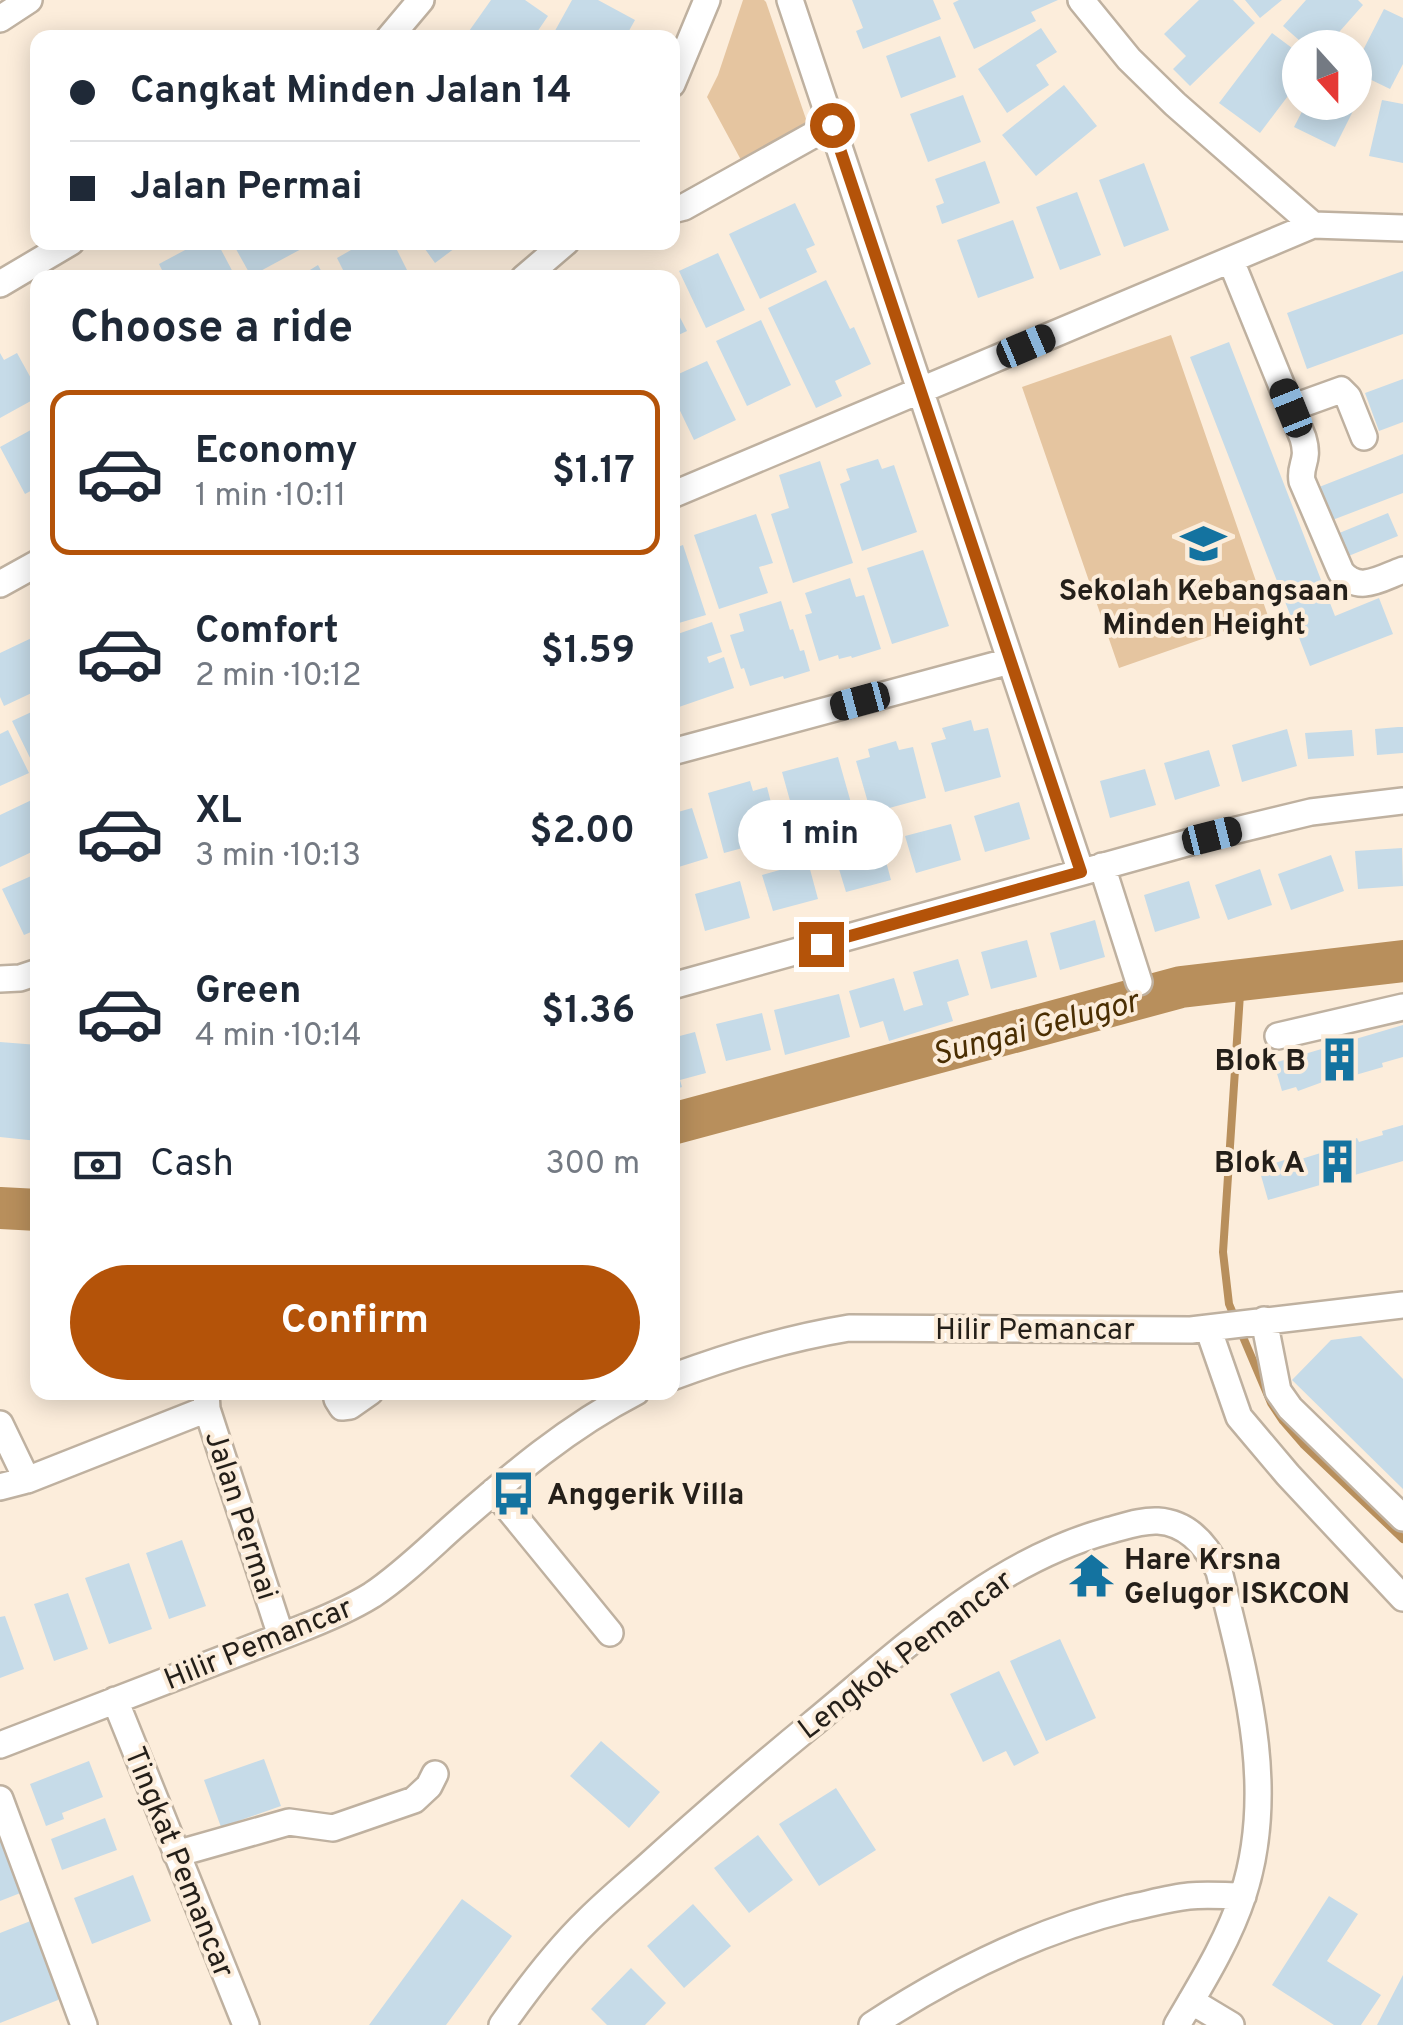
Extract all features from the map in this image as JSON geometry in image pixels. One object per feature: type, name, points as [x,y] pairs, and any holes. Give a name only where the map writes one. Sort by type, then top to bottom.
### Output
[{"type":"street","points":[[0,19],[29,0]]},
{"type":"street","points":[[396,30],[421,0]]},
{"type":"street","points":[[680,65],[707,0]]},
{"type":"street","points":[[790,0],[1010,661],[1091,869],[1140,982]]},
{"type":"street","points":[[1080,0],[1128,59],[1314,225]]},
{"type":"street","points":[[680,208],[832,125]]},
{"type":"street","points":[[680,492],[1314,225],[1403,228]]},
{"type":"street","points":[[0,284],[57,250]]},
{"type":"street","points":[[533,270],[557,250]]},
{"type":"street","points":[[1231,261],[1307,450],[1300,475],[1341,572],[1347,580],[1362,584],[1403,570]]},
{"type":"street","points":[[1291,408],[1341,390],[1348,397],[1364,437]]},
{"type":"street","points":[[0,584],[30,567]]},
{"type":"street","points":[[680,750],[1010,661]]},
{"type":"street","points":[[680,984],[1311,812],[1403,801]]},
{"type":"street","points":[[0,979],[30,975]]},
{"type":"street","points":[[1278,1036],[1403,1006]]},
{"type":"street","name":"Hilir Pemancar","points":[[680,1373],[796,1336],[849,1328],[1237,1324],[1401,1309]]},
{"type":"street","points":[[1237,1324],[1290,1408],[1403,1518]]},
{"type":"street","points":[[1237,1324],[1239,1416],[1288,1475],[1403,1598]]},
{"type":"street","points":[[338,1400],[342,1407],[359,1400]]},
{"type":"street","name":"Hilir Pemancar","points":[[0,1745],[333,1616],[370,1596],[544,1450],[621,1400]]},
{"type":"street","points":[[0,1488],[207,1401]]},
{"type":"street","name":"Jalan Permai","points":[[207,1401],[282,1636]]},
{"type":"street","points":[[0,1424],[26,1480]]},
{"type":"street","points":[[494,1491],[610,1634]]},
{"type":"street","name":"Lengkok Pemancar","points":[[502,2025],[528,1988],[588,1920],[747,1777],[973,1595],[1036,1558],[1080,1538],[1162,1521],[1199,1538],[1219,1571],[1252,1712],[1259,1785],[1253,1852],[1243,1896],[1223,1942],[1177,2025]]},
{"type":"street","name":"Tingkat Pemancar","points":[[115,1700],[246,2025]]},
{"type":"street","points":[[176,1854],[288,1822],[333,1828],[414,1800],[435,1774]]},
{"type":"street","points":[[0,1799],[84,2025]]},
{"type":"street","points":[[872,2025],[914,1997],[986,1959],[1054,1930],[1190,1896],[1243,1896]]},
{"type":"street","points":[[1191,2001],[1231,2025]]},
{"type":"shaded area","points":[[743,0],[766,2],[807,122],[741,160],[707,97]]},
{"type":"shaded area","points":[[1171,335],[1268,616],[1119,668],[1022,387]]},
{"type":"building","points":[[491,0],[525,0],[548,16],[538,30],[470,30]]},
{"type":"building","points":[[572,0],[598,0],[635,20],[629,30],[555,30]]},
{"type":"building","points":[[852,0],[933,0],[941,19],[863,49],[856,31],[863,28]]},
{"type":"building","points":[[1058,0],[1031,12],[1036,21],[974,49],[953,3]]},
{"type":"building","points":[[1199,0],[1233,0],[1255,23],[1190,86],[1173,69],[1186,56],[1164,34]]},
{"type":"building","points":[[1245,0],[1282,0],[1260,18]]},
{"type":"building","points":[[1306,0],[1358,0],[1363,5],[1341,30],[1288,30],[1283,26]]},
{"type":"building","points":[[1384,9],[1403,18],[1403,64],[1390,89],[1372,80],[1372,33]]},
{"type":"building","points":[[1041,28],[1057,52],[1036,65],[1049,85],[1007,113],[978,69]]},
{"type":"building","points":[[1272,33],[1282,40],[1282,104],[1260,133],[1219,103]]},
{"type":"building","points":[[940,36],[956,77],[901,98],[886,56]]},
{"type":"building","points":[[1064,85],[1097,126],[1036,176],[1002,135]]},
{"type":"building","points":[[963,95],[981,142],[928,162],[910,114]]},
{"type":"building","points":[[1382,100],[1403,104],[1403,163],[1369,156]]},
{"type":"building","points":[[1298,120],[1348,120],[1335,147],[1294,127]]},
{"type":"building","points":[[985,161],[1000,203],[942,224],[936,206],[944,203],[935,179]]},
{"type":"building","points":[[1144,163],[1169,230],[1124,247],[1099,180]]},
{"type":"building","points":[[1077,192],[1101,255],[1060,270],[1036,207]]},
{"type":"building","points":[[795,203],[815,245],[806,249],[817,272],[760,299],[729,234]]},
{"type":"building","points":[[1013,220],[1034,278],[978,298],[957,240]]},
{"type":"building","points":[[185,250],[221,250],[232,270],[162,270],[159,264]]},
{"type":"building","points":[[236,250],[299,250],[262,270],[248,270]]},
{"type":"building","points":[[351,250],[397,250],[407,270],[343,270],[337,258]]},
{"type":"building","points":[[426,250],[452,250],[435,263]]},
{"type":"building","points":[[718,253],[745,310],[706,328],[680,271]]},
{"type":"building","points":[[1403,271],[1403,334],[1307,369],[1287,313]]},
{"type":"building","points":[[826,280],[871,364],[835,381],[842,396],[816,408],[768,308]]},
{"type":"building","points":[[761,320],[791,385],[747,406],[716,341]]},
{"type":"building","points":[[1229,342],[1335,616],[1379,598],[1393,634],[1310,666],[1190,357]]},
{"type":"building","points":[[0,353],[4,360],[17,353],[30,377],[30,401],[0,418]]},
{"type":"building","points":[[707,361],[736,420],[694,440],[680,411],[680,373]]},
{"type":"building","points":[[1403,379],[1403,422],[1379,431],[1365,393]]},
{"type":"building","points":[[30,430],[30,491],[25,494],[0,447]]},
{"type":"building","points":[[1403,454],[1403,493],[1322,524],[1309,491]]},
{"type":"building","points":[[878,459],[882,469],[894,465],[917,532],[862,551],[840,484],[850,480],[846,469]]},
{"type":"building","points":[[820,461],[853,563],[793,583],[771,514],[789,508],[779,475]]},
{"type":"building","points":[[1388,513],[1398,536],[1341,559],[1332,536]]},
{"type":"building","points":[[756,514],[773,563],[759,567],[768,593],[719,609],[694,535]]},
{"type":"building","points":[[683,545],[706,615],[680,623]]},
{"type":"building","points":[[923,550],[949,626],[892,644],[867,568]]},
{"type":"building","points":[[850,578],[856,597],[864,595],[881,649],[852,658],[839,659],[838,655],[819,661],[805,615],[812,613],[805,593]]},
{"type":"building","points":[[781,601],[810,671],[750,686],[730,635],[744,631],[739,614]]},
{"type":"building","points":[[712,622],[722,652],[707,657],[709,663],[724,657],[734,688],[680,707],[680,633]]},
{"type":"building","points":[[30,639],[30,694],[4,706],[0,697],[0,653]]},
{"type":"building","points":[[30,713],[30,758],[12,721]]},
{"type":"building","points":[[971,720],[974,731],[988,728],[1001,777],[945,792],[931,743],[946,739],[942,728]]},
{"type":"building","points":[[1403,727],[1403,753],[1377,755],[1375,729]]},
{"type":"building","points":[[1287,729],[1297,766],[1242,782],[1232,745]]},
{"type":"building","points":[[8,730],[29,773],[0,786],[0,734]]},
{"type":"building","points":[[1352,730],[1354,756],[1308,759],[1305,733]]},
{"type":"building","points":[[896,741],[899,750],[913,747],[926,798],[871,813],[856,761],[870,757],[868,749]]},
{"type":"building","points":[[1209,750],[1220,786],[1175,800],[1164,763]]},
{"type":"building","points":[[838,757],[855,817],[799,833],[782,772]]},
{"type":"building","points":[[1145,769],[1156,805],[1110,818],[1100,781]]},
{"type":"building","points":[[750,781],[753,791],[767,787],[780,838],[724,853],[708,793]]},
{"type":"building","points":[[30,801],[30,853],[0,867],[0,815]]},
{"type":"building","points":[[1019,802],[1030,839],[985,852],[974,816]]},
{"type":"building","points":[[692,808],[708,858],[680,867],[680,811]]},
{"type":"building","points":[[951,824],[961,860],[916,873],[905,836]]},
{"type":"building","points":[[881,843],[891,880],[846,892],[835,856]]},
{"type":"building","points":[[1402,848],[1403,886],[1358,889],[1355,851]]},
{"type":"building","points":[[1331,855],[1344,891],[1291,910],[1278,874]]},
{"type":"building","points":[[808,862],[818,899],[773,911],[762,875]]},
{"type":"building","points":[[1260,869],[1272,905],[1228,920],[1215,885]]},
{"type":"building","points":[[30,877],[30,932],[24,935],[2,889]]},
{"type":"building","points":[[740,881],[750,918],[705,931],[695,894]]},
{"type":"building","points":[[1189,881],[1200,918],[1155,932],[1144,895]]},
{"type":"building","points":[[1095,920],[1105,957],[1060,970],[1050,933]]},
{"type":"building","points":[[1027,940],[1037,977],[991,989],[981,952]]},
{"type":"building","points":[[958,959],[969,995],[947,1002],[953,1021],[889,1041],[883,1021],[860,1028],[849,991],[894,978],[904,1011],[923,1005],[913,972]]},
{"type":"building","points":[[839,994],[850,1037],[785,1055],[774,1010]]},
{"type":"building","points":[[762,1013],[771,1050],[726,1061],[716,1024]]},
{"type":"building","name":"Blok B","points":[[1403,1025],[1403,1057],[1352,1076],[1350,1072],[1298,1091],[1296,1087],[1282,1091],[1274,1063]]},
{"type":"building","points":[[695,1032],[706,1073],[680,1080],[680,1036]]},
{"type":"building","points":[[0,1042],[30,1044],[30,1140],[0,1137]]},
{"type":"building","name":"Blok A","points":[[1403,1125],[1403,1161],[1268,1200],[1260,1172],[1273,1168],[1272,1164],[1297,1156],[1298,1160],[1357,1138],[1359,1142],[1383,1135],[1382,1131]]},
{"type":"building","points":[[1361,1336],[1403,1379],[1403,1489],[1292,1380],[1331,1340]]},
{"type":"building","points":[[182,1540],[206,1606],[169,1619],[146,1553]]},
{"type":"building","points":[[129,1563],[152,1629],[109,1644],[85,1578]]},
{"type":"building","points":[[68,1593],[88,1649],[54,1661],[34,1604]]},
{"type":"building","points":[[5,1616],[24,1669],[0,1678],[0,1617]]},
{"type":"building","points":[[1060,1639],[1096,1718],[1046,1741],[1010,1661]]},
{"type":"building","points":[[999,1671],[1039,1753],[1014,1766],[1006,1751],[983,1762],[950,1694]]},
{"type":"building","points":[[601,1741],[660,1792],[629,1828],[570,1776]]},
{"type":"building","points":[[264,1759],[281,1806],[221,1827],[204,1780]]},
{"type":"building","points":[[89,1761],[103,1797],[62,1813],[64,1819],[46,1826],[30,1784]]},
{"type":"building","points":[[836,1788],[876,1850],[819,1886],[779,1824]]},
{"type":"building","points":[[105,1818],[117,1850],[62,1870],[51,1839]]},
{"type":"building","points":[[0,1835],[23,1892],[0,1901]]},
{"type":"building","points":[[758,1835],[793,1880],[749,1913],[714,1868]]},
{"type":"building","points":[[133,1875],[151,1921],[92,1944],[74,1898]]},
{"type":"building","points":[[1329,1896],[1358,1914],[1327,1961],[1381,1995],[1361,2025],[1334,2025],[1272,1985]]},
{"type":"building","points":[[462,1899],[512,1936],[446,2025],[369,2025]]},
{"type":"building","points":[[693,1904],[731,1946],[684,1988],[647,1946]]},
{"type":"building","points":[[33,1920],[62,1992],[58,2000],[0,2023],[0,1933]]},
{"type":"building","points":[[631,1968],[666,2003],[645,2025],[607,2025],[591,2009]]},
{"type":"building","points":[[1403,1975],[1403,2025],[1377,2025]]},
{"type":"waterway","name":"Sungai Gelugor","points":[[680,1122],[1181,987],[1403,961]]},
{"type":"waterway","points":[[1241,979],[1223,1252],[1229,1304],[1271,1403],[1283,1421],[1403,1539]]},
{"type":"waterway","name":"Sungai Gelugor","points":[[0,1208],[30,1210]]},
{"type":"place","name":"Sekolah Kebangsaan Minden Height","points":[[1204,543]]},
{"type":"place","name":"Blok B","points":[[1339,1060]]},
{"type":"place","name":"Blok A","points":[[1338,1162]]},
{"type":"place","name":"Anggerik Villa","points":[[514,1494]]},
{"type":"place","name":"Hare Krsna Gelugor ISKCON","points":[[1091,1576]]},
{"type":"route","points":[[821,944],[1081,872],[832,125]]}]
